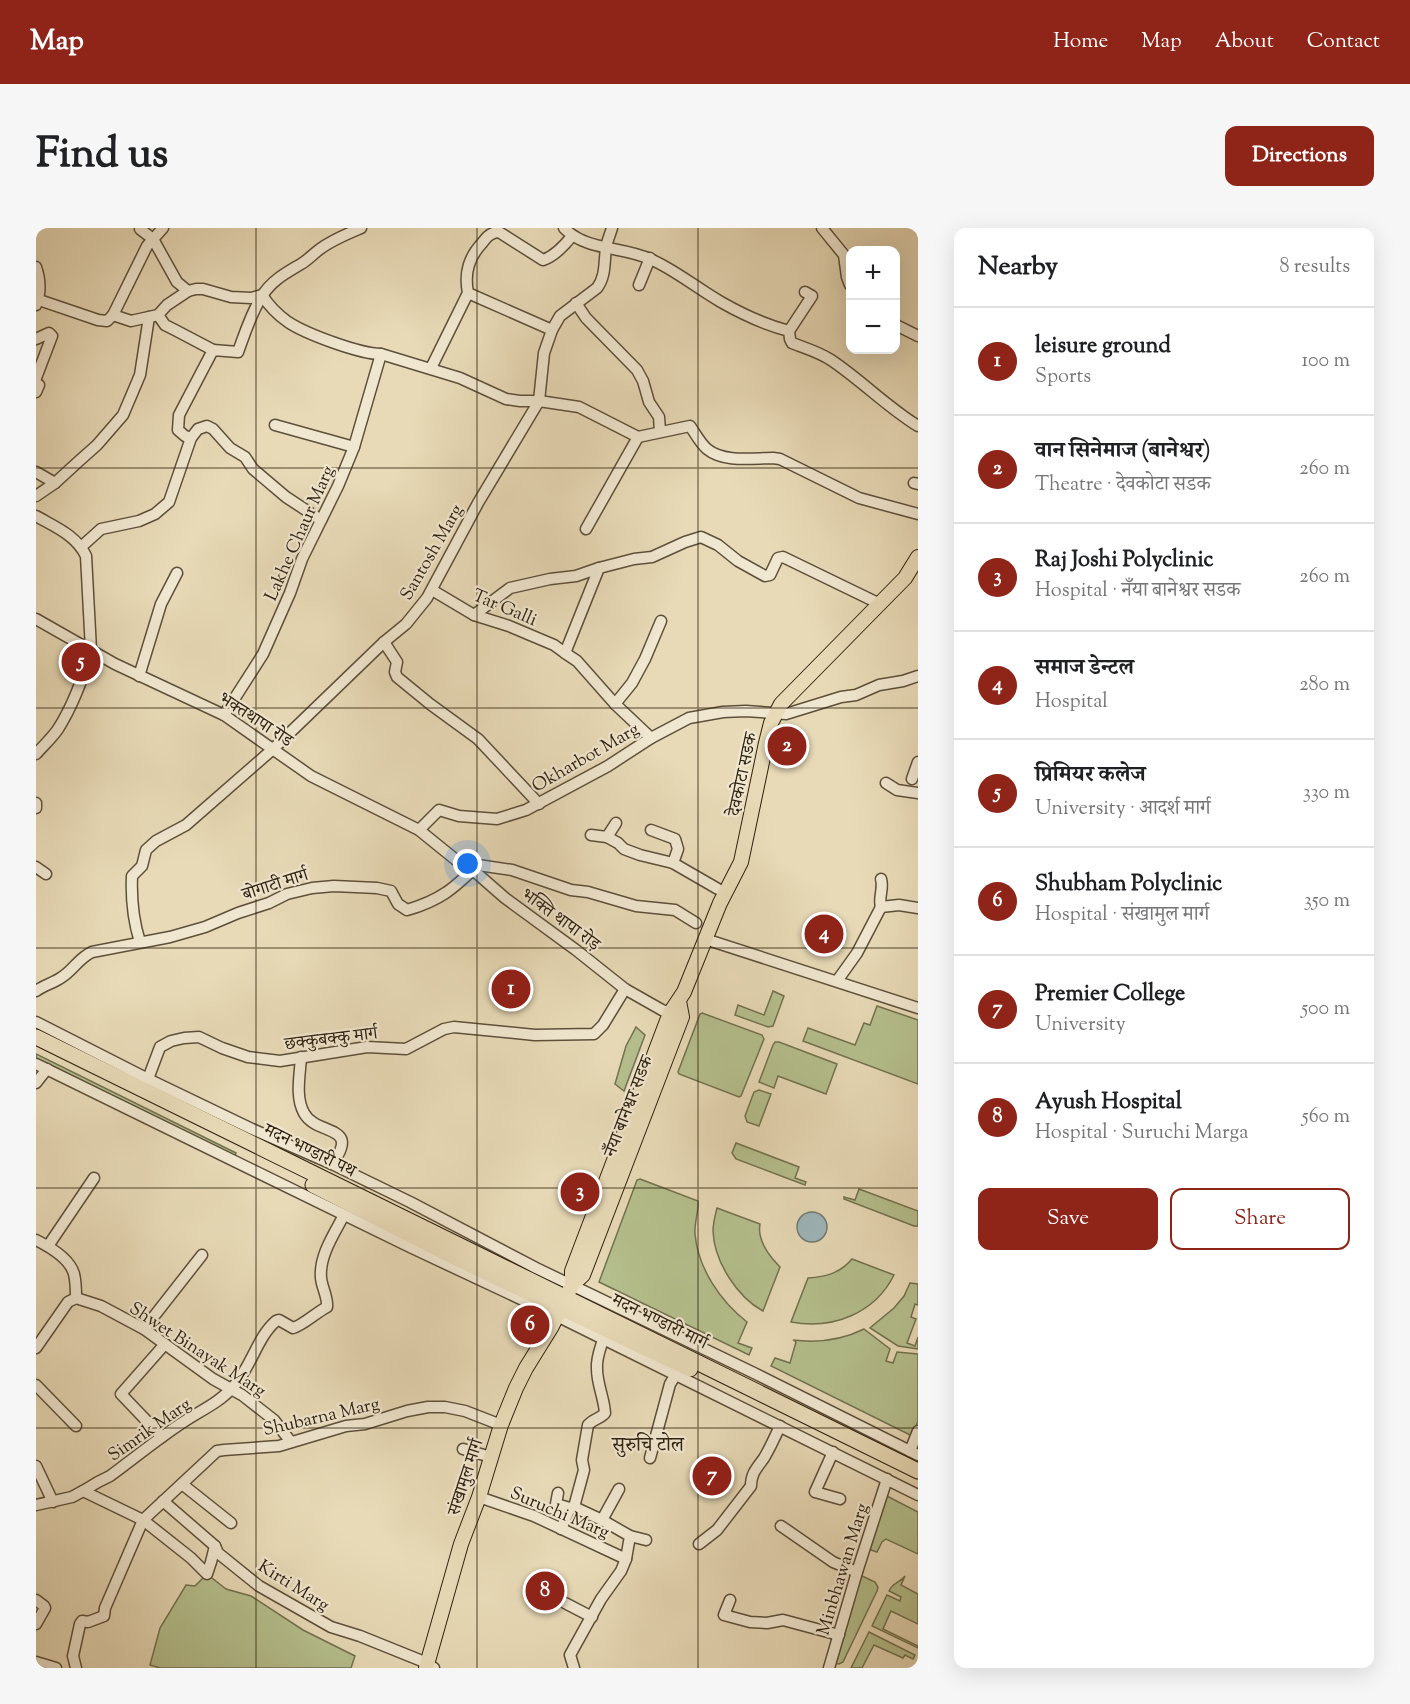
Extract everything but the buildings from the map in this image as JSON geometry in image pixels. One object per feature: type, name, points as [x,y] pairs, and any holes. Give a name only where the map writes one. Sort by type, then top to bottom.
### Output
[{"type":"highway","name":"मदन भण्डारी पथ","points":[[36,1037],[463,1248],[564,1302]]},
{"type":"highway","name":"मदन भण्डारी पथ","points":[[36,1047],[454,1257],[564,1302]]},
{"type":"highway","name":"मदन भण्डारी मार्ग","points":[[564,1302],[731,1390],[753,1387],[915,1471]]},
{"type":"main road","name":"देवकोटा सडक","points":[[679,1001],[720,903],[741,862],[757,780],[771,723],[776,713],[781,704],[905,578],[918,557]]},
{"type":"main road","name":"नँया बानेश्वर सडक","points":[[564,1302],[572,1271],[676,1015],[679,1001]]},
{"type":"main road","name":"संखामुल मार्ग","points":[[429,1666],[455,1563],[479,1497],[501,1425],[526,1368],[564,1302]]},
{"type":"street","points":[[141,228],[153,239],[177,282],[188,291]]},
{"type":"street","points":[[36,267],[39,281],[37,302],[107,321],[113,315],[147,246],[163,228]]},
{"type":"street","points":[[154,316],[169,328],[213,350],[238,352],[249,321],[262,296],[283,274],[340,237],[361,228]]},
{"type":"street","points":[[539,401],[544,353],[552,330],[561,316],[601,283],[606,247],[612,228]]},
{"type":"street","points":[[822,228],[843,255],[846,272]]},
{"type":"street","points":[[431,368],[468,293],[466,280],[471,256],[483,241],[495,232],[499,232],[543,260],[560,250],[568,232],[590,244],[650,258],[734,309],[789,331]]},
{"type":"street","points":[[639,285],[650,258]]},
{"type":"street","points":[[113,315],[131,321],[154,316],[188,291],[203,289],[231,297],[262,296]]},
{"type":"street","points":[[805,292],[812,296],[789,331],[792,343],[830,359],[918,426]]},
{"type":"street","points":[[468,293],[552,330]]},
{"type":"street","points":[[262,296],[270,307],[290,323],[354,350],[381,354],[431,368],[460,378],[506,399],[579,407],[638,437],[690,426],[706,448],[715,454],[726,458],[780,459],[859,498],[918,514]]},
{"type":"street","points":[[576,303],[586,318],[638,370],[650,402],[659,417],[660,431]]},
{"type":"street","points":[[36,496],[56,483],[97,445],[123,415],[140,375],[154,316]]},
{"type":"street","points":[[900,327],[918,336]]},
{"type":"street","points":[[36,339],[49,333],[52,336],[36,378]]},
{"type":"street","points":[[191,438],[178,430],[179,416],[213,350]]},
{"type":"street","name":"Lakhe Chaur Marg","points":[[224,715],[263,654],[302,559],[354,447],[381,354]]},
{"type":"street","points":[[36,384],[39,385],[36,392]]},
{"type":"street","name":"Santosh Marg","points":[[140,942],[132,909],[132,876],[142,866],[146,850],[156,841],[186,825],[273,749],[384,642],[406,624],[432,590],[478,503],[539,401]]},
{"type":"street","points":[[275,425],[354,447]]},
{"type":"street","points":[[81,547],[101,530],[139,521],[155,514],[169,502],[191,438],[198,429],[207,426],[211,427],[230,448],[245,457],[253,469],[292,502],[321,520]]},
{"type":"street","points":[[586,528],[638,437]]},
{"type":"street","points":[[36,472],[56,483]]},
{"type":"street","points":[[36,516],[63,530],[81,547],[86,556],[91,650],[89,662],[58,730],[36,754]]},
{"type":"street","points":[[474,615],[510,588],[576,576],[599,568],[652,557],[701,537],[718,545],[738,561],[765,576],[770,575],[778,558],[783,557],[880,604]]},
{"type":"street","points":[[565,653],[599,568]]},
{"type":"street","points":[[140,676],[162,604],[177,573]]},
{"type":"street","name":"Tar Galli","points":[[432,590],[474,615],[554,645],[577,661],[615,704],[651,738]]},
{"type":"street","name":"भक्तथापा रोड","points":[[36,619],[140,676],[224,715],[311,776],[419,830],[452,856]]},
{"type":"street","points":[[615,704],[633,683],[661,621]]},
{"type":"street","points":[[384,642],[397,662],[395,672],[397,677],[478,739],[539,804]]},
{"type":"street","name":"Okharbot Marg","points":[[419,830],[439,810],[459,816],[497,819],[526,810],[608,766],[651,738],[689,718],[723,712],[746,711],[786,714],[841,697],[856,695],[879,685],[918,676]]},
{"type":"street","points":[[912,779],[918,762]]},
{"type":"street","points":[[885,783],[897,790],[918,793]]},
{"type":"street","points":[[36,803],[36,808]]},
{"type":"street","points":[[607,837],[616,823]]},
{"type":"street","points":[[651,830],[675,839],[678,849],[673,863]]},
{"type":"street","points":[[591,835],[607,837],[624,849],[673,863],[718,889]]},
{"type":"street","name":"भक्ति थापा रोड़","points":[[452,856],[625,989],[676,1015]]},
{"type":"street","points":[[473,870],[478,865],[512,870],[571,891],[588,892],[636,906],[675,910],[696,923]]},
{"type":"street","points":[[36,867],[46,874]]},
{"type":"street","name":"बोगाटी मार्ग","points":[[140,942],[170,937],[205,927],[287,894],[312,888],[334,886],[391,891],[398,904],[407,910],[439,898],[457,886],[473,870]]},
{"type":"street","points":[[837,981],[857,953],[881,907],[879,902],[881,879]]},
{"type":"street","points":[[881,907],[899,905],[918,908]]},
{"type":"street","points":[[705,939],[918,1008]]},
{"type":"street","points":[[36,991],[62,978],[85,956],[100,950],[140,942]]},
{"type":"street","name":"छक्कुबक्कु मार्ग","points":[[148,1079],[160,1047],[171,1041],[199,1036],[222,1048],[248,1057],[280,1061],[367,1047],[402,1050],[444,1029],[453,1027],[535,1035],[594,1034],[603,1025],[625,989]]},
{"type":"street","points":[[36,1022],[148,1079],[410,1202],[536,1269],[564,1302],[603,1340],[675,1376],[731,1390],[780,1426],[887,1479],[915,1471],[918,1431]]},
{"type":"street","points":[[301,1057],[299,1099],[304,1114],[314,1123],[339,1135],[342,1140],[341,1149],[332,1164]]},
{"type":"street","points":[[36,1064],[344,1215],[564,1302],[753,1387]]},
{"type":"street","points":[[36,1083],[47,1069]]},
{"type":"street","points":[[48,1246],[94,1178]]},
{"type":"street","name":"Simrik Marg","points":[[83,1491],[110,1476],[232,1389],[273,1323],[279,1320],[293,1328],[298,1327],[327,1306],[321,1275],[322,1264],[326,1250],[344,1215]]},
{"type":"street","points":[[36,1240],[48,1246],[71,1267],[75,1276],[76,1298],[68,1302],[36,1348]]},
{"type":"street","points":[[144,1329],[202,1255]]},
{"type":"street","name":"Shwet Binayak Marg","points":[[76,1298],[101,1306],[144,1329],[213,1379],[256,1405],[274,1420],[291,1442]]},
{"type":"street","points":[[561,1529],[572,1508],[584,1470],[582,1460],[588,1425],[605,1413],[597,1370],[603,1340]]},
{"type":"street","points":[[162,1437],[121,1394],[165,1344]]},
{"type":"street","points":[[650,1458],[670,1384],[675,1376]]},
{"type":"street","points":[[36,1385],[76,1426]]},
{"type":"street","name":"Shubarna Marg","points":[[143,1520],[217,1451],[279,1446],[346,1426],[365,1424],[428,1407],[445,1407],[465,1411],[501,1425]]},
{"type":"street","points":[[699,1544],[717,1530],[751,1486],[754,1471],[780,1426]]},
{"type":"street","points":[[463,1449],[491,1457]]},
{"type":"street","points":[[833,1452],[815,1492],[840,1499]]},
{"type":"street","points":[[36,1466],[53,1502]]},
{"type":"street","name":"Minbhawan Marg","points":[[829,1668],[887,1479]]},
{"type":"street","points":[[182,1484],[231,1523]]},
{"type":"street","points":[[602,1520],[619,1489]]},
{"type":"street","points":[[36,1505],[72,1497],[83,1491],[143,1520],[191,1558],[207,1574],[215,1546]]},
{"type":"street","points":[[558,1493],[556,1504],[572,1508],[602,1520],[630,1536],[646,1540]]},
{"type":"street","name":"Suruchi Marg","points":[[479,1497],[534,1516],[626,1559]]},
{"type":"street","name":"Kirti Marg","points":[[164,1501],[215,1546],[218,1553],[260,1586],[331,1627],[360,1636],[429,1666]]},
{"type":"street","points":[[76,1668],[73,1656],[80,1624],[82,1621],[88,1622],[104,1616],[105,1608],[143,1520]]},
{"type":"street","points":[[781,1526],[833,1562],[857,1572]]},
{"type":"street","points":[[574,1668],[570,1655],[601,1599],[621,1570],[626,1559],[630,1536]]},
{"type":"street","points":[[36,1600],[45,1608],[36,1624]]},
{"type":"street","points":[[730,1600],[724,1615],[750,1622],[767,1623],[783,1620],[839,1635]]},
{"type":"street","points":[[565,1603],[592,1617]]},
{"type":"street","points":[[39,1664],[56,1668]]},
{"type":"green space","points":[[516,968],[524,973],[506,1009],[497,1004]]},
{"type":"green space","points":[[773,991],[784,996],[773,1026],[768,1027],[735,1015],[738,1005],[764,1015]]},
{"type":"green space","points":[[877,1006],[918,1020],[918,1084],[803,1041],[808,1028],[855,1045],[864,1023],[870,1025]]},
{"type":"green space","points":[[702,1013],[762,1035],[764,1039],[739,1097],[678,1072]]},
{"type":"green space","points":[[636,1027],[645,1035],[624,1091],[615,1084],[626,1046]]},
{"type":"green space","points":[[775,1042],[837,1064],[826,1094],[778,1076],[774,1088],[759,1082]]},
{"type":"green space","points":[[36,1054],[236,1153],[235,1156],[36,1058]]},
{"type":"green space","points":[[759,1090],[771,1094],[759,1126],[747,1122],[745,1116],[754,1092]]},
{"type":"green space","points":[[736,1143],[799,1167],[795,1178],[806,1182],[805,1185],[736,1159],[732,1153]]},
{"type":"green space","points":[[640,1179],[698,1201],[695,1226],[697,1247],[706,1271],[719,1294],[747,1322],[738,1343],[752,1348],[749,1355],[599,1282],[637,1180]]},
{"type":"green space","points":[[859,1189],[918,1211],[918,1226],[844,1199],[844,1197],[855,1200]]},
{"type":"green space","points":[[717,1208],[760,1224],[762,1242],[780,1267],[763,1311],[744,1297],[722,1266],[713,1231]]},
{"type":"green space","points":[[852,1259],[894,1275],[876,1300],[851,1316],[837,1321],[807,1324],[791,1322],[808,1278],[832,1273],[843,1268]]},
{"type":"green space","points":[[910,1283],[918,1284],[918,1305],[915,1304],[911,1317],[916,1319],[907,1343],[915,1346],[918,1337],[918,1349],[898,1346],[870,1328],[894,1308],[904,1296]]},
{"type":"green space","points":[[864,1329],[890,1349],[886,1361],[893,1363],[897,1352],[918,1354],[918,1421],[912,1436],[771,1366],[775,1358],[790,1363],[796,1342],[793,1340],[829,1340]]},
{"type":"green space","points":[[885,1495],[918,1512],[918,1554],[886,1539],[877,1552],[868,1549]]},
{"type":"green space","points":[[207,1574],[226,1589],[251,1596],[303,1630],[355,1656],[351,1668],[160,1668],[150,1665],[160,1628],[186,1585],[195,1586]]},
{"type":"green space","points":[[860,1575],[875,1582],[878,1587],[877,1591],[843,1662],[833,1663]]},
{"type":"green space","points":[[905,1576],[901,1585],[918,1594],[918,1624],[891,1611],[883,1629],[918,1648],[872,1626],[887,1595],[900,1601],[901,1597],[889,1591]]},
{"type":"green space","points":[[869,1632],[915,1655],[913,1659],[905,1655],[903,1658],[874,1645],[862,1668],[851,1668]]},
{"type":"water","points":[[812,1212],[823,1216],[827,1227],[823,1238],[812,1242],[801,1238],[797,1227],[801,1216]]},
{"type":"place","name":"प्रिमियर कलेज","points":[[81,662]]},
{"type":"place","name":"वान सिनेमाज (बानेश्वर)","points":[[787,746]]},
{"type":"place","name":"समाज डेन्टल","points":[[824,934]]},
{"type":"place","name":"leisure ground","points":[[511,989]]},
{"type":"place","name":"Raj Joshi Polyclinic","points":[[580,1192]]},
{"type":"place","name":"Shubham Polyclinic","points":[[530,1325]]},
{"type":"place","name":"Premier College","points":[[712,1476]]},
{"type":"place","name":"Ayush Hospital","points":[[545,1591]]},
{"type":"district","name":"सुरुचि टोल","points":[[648,1444]]}]
